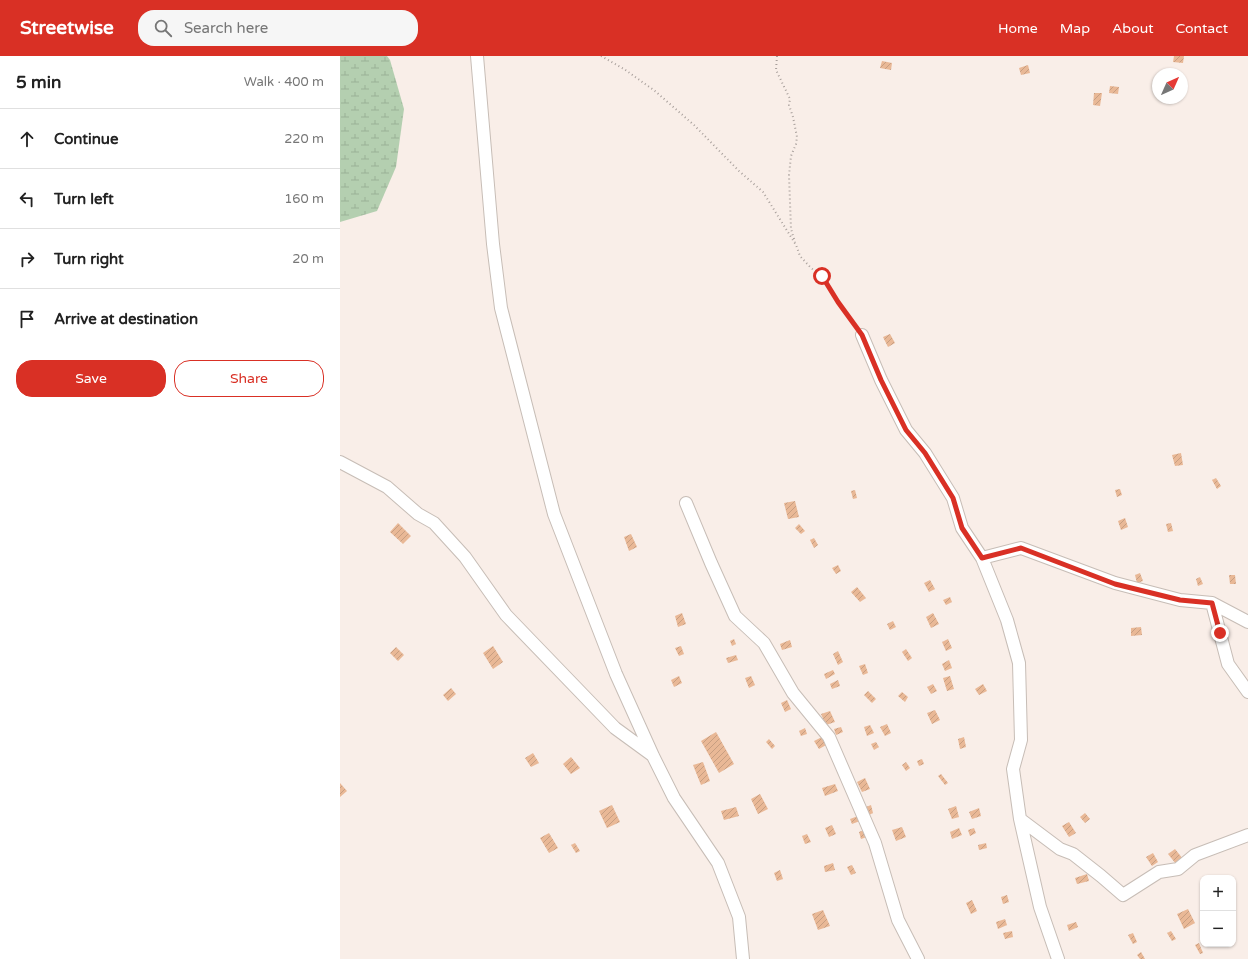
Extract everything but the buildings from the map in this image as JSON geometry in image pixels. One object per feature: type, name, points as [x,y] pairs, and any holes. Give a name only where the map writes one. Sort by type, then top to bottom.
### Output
[{"type":"street","points":[[477,56],[493,244],[501,308],[528,418],[554,514],[616,674],[653,756],[674,798],[718,863],[739,917],[743,959]]},
{"type":"street","points":[[862,335],[881,380],[906,430],[925,453],[953,498],[962,528],[982,558],[1008,620],[1020,663],[1021,740],[1013,768],[1020,819],[1040,907],[1058,959]]},
{"type":"street","points":[[340,462],[387,487],[418,514],[434,523],[464,557],[506,615],[615,728],[653,756]]},
{"type":"street","points":[[686,503],[711,563],[736,616],[764,643],[793,693],[829,737],[875,843],[898,920],[918,959]]},
{"type":"street","points":[[982,558],[1021,548],[1115,584],[1180,600],[1212,603],[1248,622]]},
{"type":"street","points":[[1212,603],[1228,664],[1248,692]]},
{"type":"street","points":[[1020,819],[1060,849],[1073,854],[1122,895],[1159,872],[1178,869],[1195,855],[1248,835]]},
{"type":"path","points":[[601,56],[624,69],[655,91],[694,125],[739,171],[763,192],[796,245]]},
{"type":"path","points":[[777,56],[776,70],[790,99],[789,105],[793,117],[796,137],[796,144],[791,156],[789,175],[791,229],[800,256],[811,268],[822,276],[838,302],[862,335]]},
{"type":"green space","points":[[340,56],[387,56],[390,60],[404,109],[396,167],[377,211],[340,222]]},
{"type":"route","points":[[822,276],[838,302],[862,335],[881,380],[906,430],[925,453],[953,498],[962,528],[982,558],[1021,548],[1115,584],[1180,600],[1212,603],[1220,633]]}]
